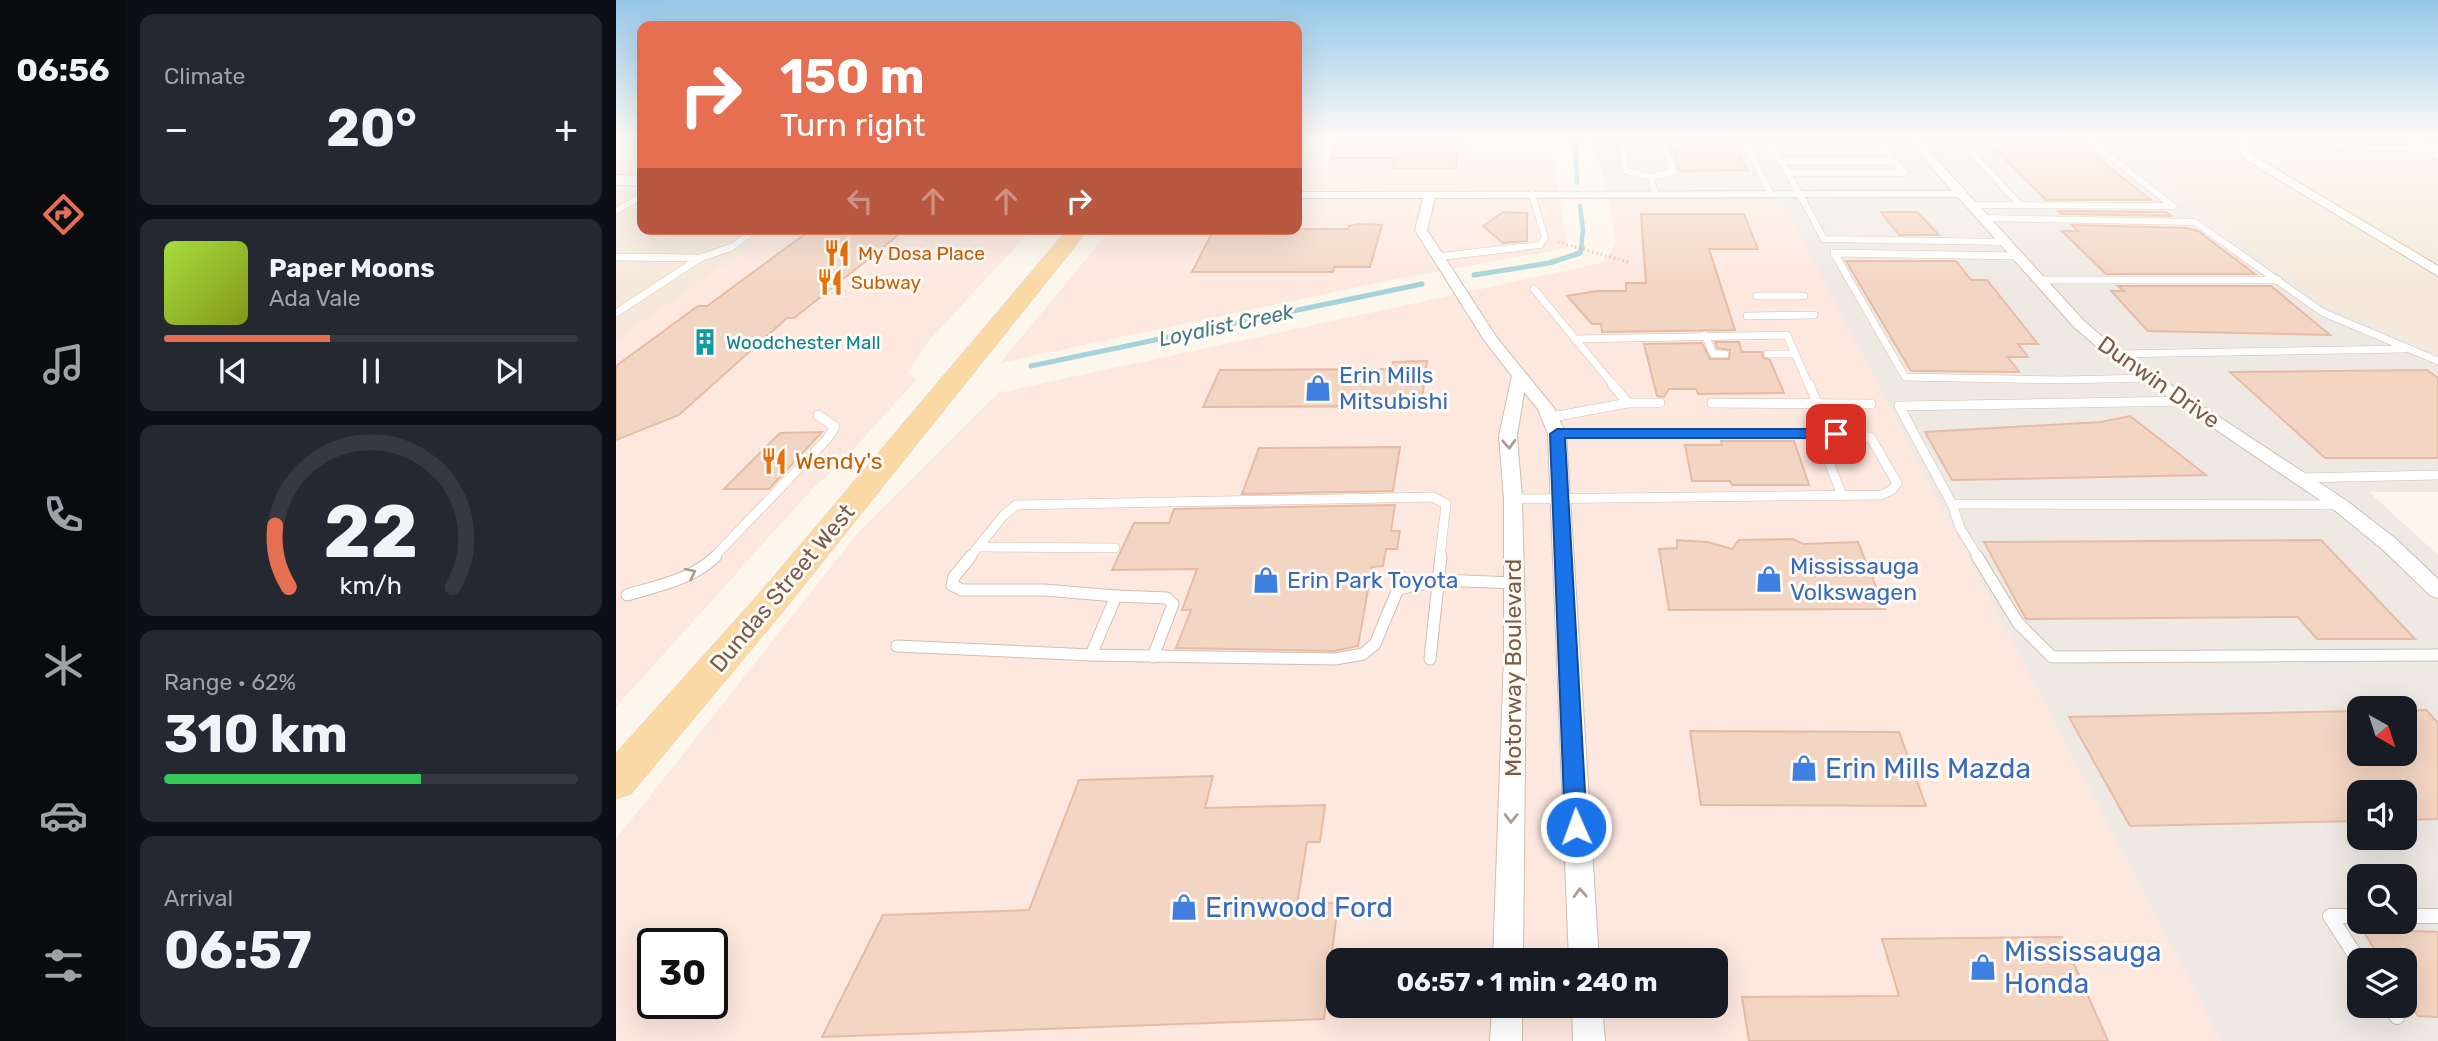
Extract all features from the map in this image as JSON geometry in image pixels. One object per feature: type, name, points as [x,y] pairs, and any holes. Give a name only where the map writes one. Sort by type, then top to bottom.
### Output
[{"type":"main road","name":"Dundas Street West","points":[[616,782],[769,606],[1074,235]]},
{"type":"street","name":"Dunwin Drive","points":[[1954,187],[2079,324],[2114,354],[2340,505],[2389,544],[2438,592]]},
{"type":"street","points":[[2297,187],[2438,272]]},
{"type":"street","points":[[1302,195],[1798,193],[1965,199]]},
{"type":"street","points":[[1430,195],[1421,230],[1491,340],[1555,425],[1583,948]]},
{"type":"street","name":"Motorway Boulevard","points":[[1508,948],[1515,656],[1513,499],[1508,436],[1519,377]]},
{"type":"street","points":[[1506,1041],[1507,1018]]},
{"type":"street","points":[[1588,1018],[1589,1041]]},
{"type":"lane","points":[[1654,187],[1656,194]]},
{"type":"lane","points":[[1767,187],[1770,193]]},
{"type":"lane","points":[[1795,187],[1824,239],[2005,242]]},
{"type":"lane","points":[[2003,187],[2020,205]]},
{"type":"lane","points":[[1965,199],[2020,205],[2173,206],[2148,187]]},
{"type":"lane","points":[[1437,257],[1540,245],[1545,238],[1532,194]]},
{"type":"lane","points":[[616,211],[637,199]]},
{"type":"lane","points":[[1984,218],[2195,222],[2322,313],[2438,361]]},
{"type":"lane","points":[[616,313],[700,258],[729,249],[749,235]]},
{"type":"lane","points":[[2018,256],[1833,253],[1905,377],[2062,380],[2148,378]]},
{"type":"lane","points":[[617,257],[700,258]]},
{"type":"lane","points":[[2040,280],[2278,280]]},
{"type":"lane","points":[[1534,289],[1628,402]]},
{"type":"lane","points":[[1757,296],[1804,296]]},
{"type":"lane","points":[[1747,316],[1814,315]]},
{"type":"lane","points":[[1705,335],[1713,354],[1725,354]]},
{"type":"lane","points":[[1574,338],[1787,335],[1817,403]]},
{"type":"lane","points":[[2114,354],[2408,349]]},
{"type":"lane","points":[[1768,354],[1794,354]]},
{"type":"lane","points":[[2185,401],[1899,406],[1952,504],[1960,528],[2018,623],[2052,657],[2438,655]]},
{"type":"lane","points":[[1555,425],[1628,402],[1660,403]]},
{"type":"lane","points":[[1712,403],[1871,404]]},
{"type":"lane","points":[[627,595],[678,579],[707,565],[722,551],[827,439],[835,427],[818,415]]},
{"type":"lane","points":[[1513,499],[1559,496],[1881,495],[1892,490],[1897,483],[1871,438],[1854,434],[1555,425]]},
{"type":"lane","points":[[1818,434],[1842,495]]},
{"type":"lane","points":[[2302,478],[2438,475]]},
{"type":"lane","points":[[1153,657],[1173,604],[1167,598],[1044,590],[962,590],[952,585],[954,576],[1003,516],[1016,505],[1433,497],[1446,504],[1430,659]]},
{"type":"lane","points":[[1952,504],[2340,505]]},
{"type":"lane","points":[[978,547],[1115,548]]},
{"type":"lane","points":[[897,646],[1091,656],[1335,659],[1363,654],[1375,644],[1398,589],[1420,580],[1514,583]]},
{"type":"lane","points":[[1091,656],[1116,596]]},
{"type":"lane","points":[[2347,916],[2330,916],[2351,948]]},
{"type":"lane","points":[[2417,916],[2438,916]]},
{"type":"path","points":[[1572,247],[1628,262]]},
{"type":"shaded area","points":[[1302,187],[1558,187],[1568,248],[1391,280],[1000,363],[1106,235],[1302,235]]},
{"type":"shaded area","points":[[1605,187],[2174,187],[2320,302],[2438,353],[2438,492],[2369,492],[2438,555],[2438,1041],[2221,1041],[1782,201],[1608,200]]},
{"type":"shaded area","points":[[2174,187],[2438,187],[2438,353],[2320,302]]},
{"type":"shaded area","points":[[616,190],[637,191],[637,235],[766,235],[616,341]]},
{"type":"shaded area","points":[[1608,200],[1782,200],[2221,1041],[616,1041],[616,839],[857,534],[998,393],[1601,263],[1612,251],[1616,240]]},
{"type":"shaded area","points":[[766,235],[1026,235],[926,344],[908,373],[917,379],[841,463],[815,486],[616,707],[616,341]]},
{"type":"building","points":[[2033,187],[2134,187],[2151,200],[2046,200]]},
{"type":"building","points":[[2058,211],[2166,212],[2171,216],[2061,214]]},
{"type":"building","points":[[1503,212],[1527,213],[1527,241],[1503,243],[1483,226]]},
{"type":"building","points":[[1881,212],[1917,212],[1939,235],[1899,235]]},
{"type":"building","points":[[1641,214],[1744,214],[1758,249],[1709,249],[1735,330],[1602,332],[1601,324],[1592,324],[1567,296],[1597,291],[1626,291],[1626,283],[1646,283]]},
{"type":"building","points":[[1382,225],[1370,267],[1334,267],[1333,272],[1192,272],[1211,235],[1302,235],[1302,229],[1348,229],[1349,226]]},
{"type":"building","points":[[2072,225],[2186,228],[2198,231],[2255,274],[2106,274],[2062,231],[2078,231]]},
{"type":"building","name":"Woodchester Mall","points":[[804,235],[898,235],[794,318],[787,318],[679,415],[616,440],[616,366],[698,306],[707,306]]},
{"type":"building","points":[[1846,261],[1956,261],[1971,280],[1987,280],[2038,344],[2018,344],[2028,357],[2008,357],[2019,372],[1911,371]]},
{"type":"building","points":[[2118,286],[2271,286],[2330,335],[2148,331],[2111,291],[2124,291]]},
{"type":"building","points":[[1715,342],[1739,342],[1742,352],[1762,352],[1763,358],[1770,360],[1784,393],[1698,394],[1696,389],[1669,389],[1664,397],[1657,396],[1644,344],[1702,343],[1710,359],[1729,359],[1730,350],[1717,348]]},
{"type":"building","name":"Erin Mills Mitsubishi","points":[[1427,361],[1421,406],[1203,407],[1220,370],[1391,369],[1393,362]]},
{"type":"building","points":[[2427,370],[2438,378],[2438,458],[2325,458],[2230,372]]},
{"type":"building","points":[[2130,416],[2206,475],[1952,480],[1925,432],[2101,422]]},
{"type":"building","name":"Wendy's","points":[[822,432],[769,489],[724,489],[780,433]]},
{"type":"building","points":[[1721,441],[1794,441],[1809,485],[1732,485],[1730,481],[1692,481],[1685,445],[1722,445]]},
{"type":"building","points":[[1400,447],[1393,491],[1242,494],[1259,448]]},
{"type":"building","name":"Erin Park Toyota","points":[[1395,505],[1391,531],[1400,531],[1397,549],[1386,549],[1383,566],[1372,567],[1358,646],[1334,651],[1176,648],[1191,610],[1182,610],[1197,569],[1112,570],[1134,523],[1169,523],[1174,509]]},
{"type":"building","name":"Mississauga Volkswagen","points":[[1793,539],[1803,544],[1858,542],[1885,609],[1669,610],[1659,549],[1677,548],[1677,540],[1708,542],[1732,549],[1739,540]]},
{"type":"building","points":[[2321,540],[2415,639],[2317,639],[2298,617],[2026,619],[1984,542]]},
{"type":"building","points":[[2417,710],[2426,710],[2438,723],[2438,819],[2417,820],[2417,780],[2347,780],[2347,821],[2130,826],[2069,717],[2347,711],[2347,766],[2417,766]]},
{"type":"building","name":"Erin Mills Mazda","points":[[1690,731],[1899,732],[1926,806],[1701,805]]},
{"type":"building","name":"Erinwood Ford","points":[[1213,776],[1205,808],[1325,805],[1320,842],[1307,842],[1297,904],[1338,903],[1333,948],[1326,948],[1324,1019],[822,1037],[883,915],[1029,910],[1079,780]]},
{"type":"building","points":[[2438,932],[2438,1017],[2417,1015],[2417,948],[2374,948],[2365,934]]},
{"type":"building","name":"Mississauga Honda","points":[[2062,937],[2108,1041],[1749,1041],[1742,997],[1899,996],[1882,939]]},
{"type":"waterway","name":"Loyalist Creek","points":[[1580,206],[1583,230],[1581,249]]},
{"type":"waterway","name":"Loyalist Creek","points":[[1474,275],[1549,263],[1580,253],[1582,247]]},
{"type":"waterway","name":"Loyalist Creek","points":[[1031,366],[1422,284]]},
{"type":"place","name":"My Dosa Place","points":[[837,253]]},
{"type":"place","name":"Subway","points":[[830,282]]},
{"type":"place","name":"Woodchester Mall","points":[[705,342]]},
{"type":"place","name":"Erin Mills Mitsubishi","points":[[1318,388]]},
{"type":"place","name":"Wendy's","points":[[774,461]]},
{"type":"place","name":"Mississauga Volkswagen","points":[[1769,579]]},
{"type":"place","name":"Erin Park Toyota","points":[[1266,580]]},
{"type":"place","name":"Erin Mills Mazda","points":[[1804,768]]},
{"type":"place","name":"Erinwood Ford","points":[[1184,907]]},
{"type":"place","name":"Mississauga Honda","points":[[1983,967]]},
{"type":"route","points":[[1576,827],[1557,434],[1836,434]]}]
